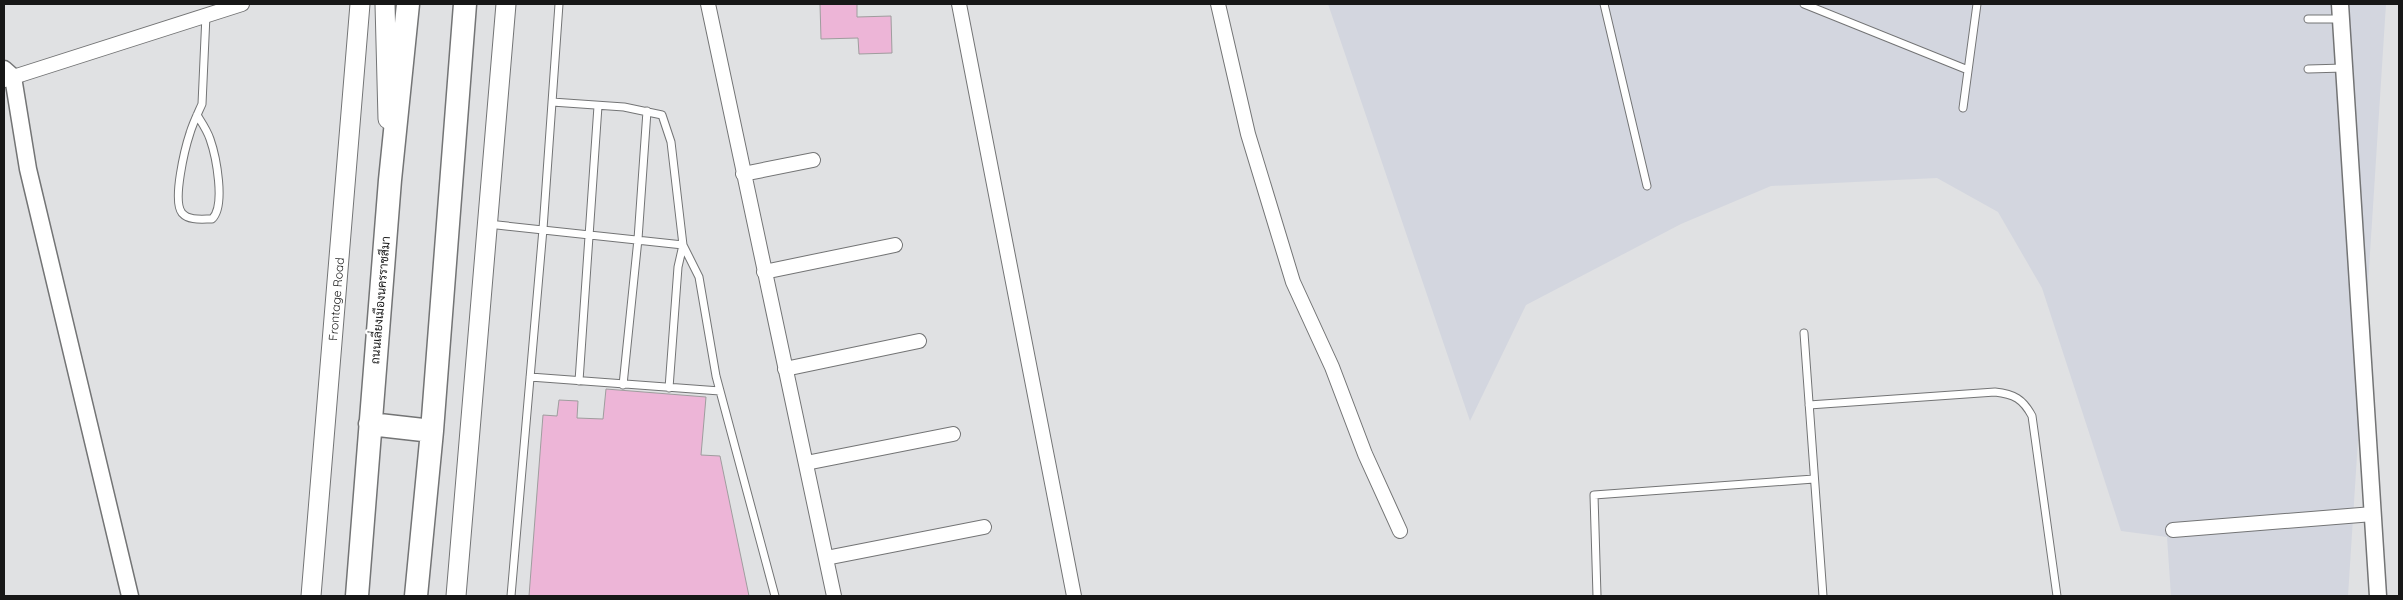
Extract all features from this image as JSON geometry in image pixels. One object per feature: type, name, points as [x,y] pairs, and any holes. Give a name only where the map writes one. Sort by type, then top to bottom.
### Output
[{"type":"highway","name":"ถนนเลี่ยงเมืองนครราชสีมา","points":[[357,596],[390,180],[408,4]]},
{"type":"highway","points":[[416,596],[432,430],[465,4]]},
{"type":"highway","points":[[370,424],[432,430]]},
{"type":"main road","name":"Frontage Road","points":[[311,596],[360,4]]},
{"type":"main road","points":[[385,4],[390,180]]},
{"type":"main road","points":[[456,596],[506,4]]},
{"type":"street","points":[[130,596],[7,76],[242,4]]},
{"type":"street","points":[[708,4],[834,596]]},
{"type":"street","points":[[959,4],[1074,596]]},
{"type":"street","points":[[1218,4],[1248,134],[1293,282],[1332,367],[1365,454],[1400,531]]},
{"type":"street","points":[[2341,11],[2378,596]]},
{"type":"street","points":[[743,174],[813,160]]},
{"type":"street","points":[[764,272],[895,245]]},
{"type":"street","points":[[785,369],[920,341]]},
{"type":"street","points":[[806,463],[953,434]]},
{"type":"street","points":[[2174,530],[2373,514]]},
{"type":"street","points":[[826,558],[984,527]]},
{"type":"lane","points":[[510,596],[543,230],[559,4]]},
{"type":"lane","points":[[1604,4],[1647,186]]},
{"type":"lane","points":[[1804,4],[1968,70]]},
{"type":"lane","points":[[1963,108],[1977,4]]},
{"type":"lane","points":[[2308,19],[2341,11]]},
{"type":"lane","points":[[197,115],[207,131],[216,160],[220,194],[216,214],[212,219],[193,219],[183,215],[179,207],[182,165],[190,131],[197,115],[202,104],[206,15]]},
{"type":"lane","points":[[2308,69],[2344,68]]},
{"type":"lane","points":[[552,102],[624,107],[662,114],[671,142],[683,245],[678,267],[669,388]]},
{"type":"lane","points":[[578,381],[598,106]]},
{"type":"lane","points":[[623,385],[638,239],[646,112]]},
{"type":"lane","points":[[488,224],[683,245]]},
{"type":"lane","points":[[683,245],[699,277],[720,391],[775,596]]},
{"type":"lane","points":[[1804,333],[1823,596]]},
{"type":"lane","points":[[530,377],[720,391]]},
{"type":"lane","points":[[1809,405],[1995,392],[2010,393],[2024,402],[2032,416],[2056,596]]},
{"type":"lane","points":[[1597,596],[1594,495],[1814,479]]},
{"type":"shaded area","points":[[1328,4],[2386,4],[2348,596],[2171,596],[2167,537],[2121,531],[2042,288],[1998,212],[1937,178],[1771,186],[1681,224],[1526,305],[1470,421]]},
{"type":"building","points":[[820,4],[857,4],[857,17],[891,16],[892,53],[859,54],[858,38],[821,39]]},
{"type":"building","points":[[606,389],[706,397],[701,455],[720,456],[749,596],[529,596],[543,415],[557,416],[559,400],[578,401],[577,418],[603,419]]}]
